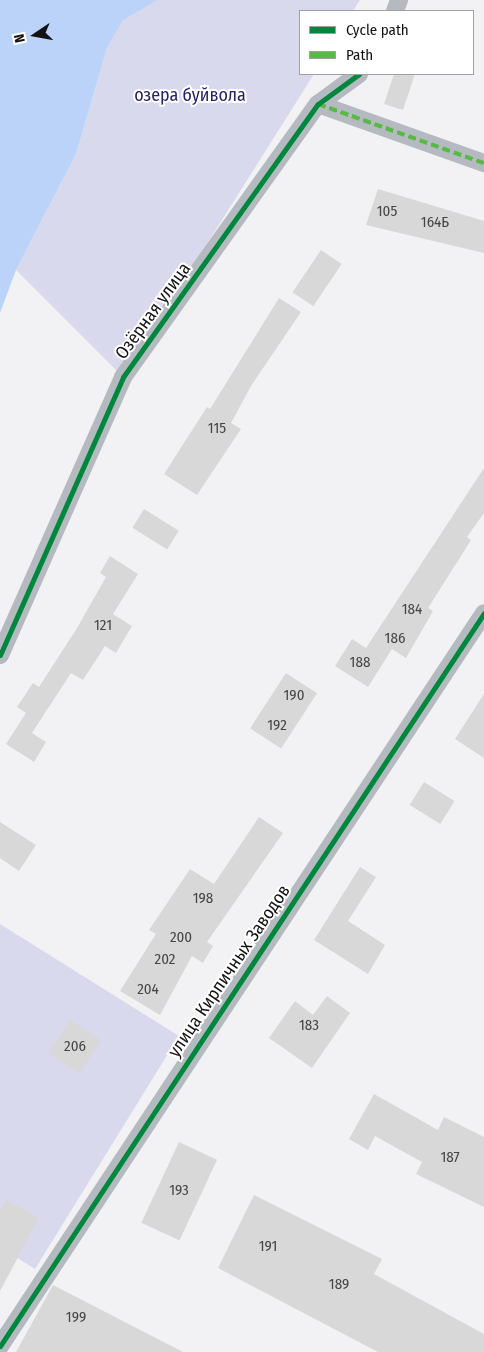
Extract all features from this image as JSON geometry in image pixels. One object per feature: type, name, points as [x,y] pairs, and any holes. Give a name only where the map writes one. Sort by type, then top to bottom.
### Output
[{"type":"street","name":"Озёрная улица","points":[[0,656],[123,377],[318,104],[358,75]]},
{"type":"street","points":[[318,104],[484,163]]},
{"type":"street","name":"улица Кирпичных Заводов","points":[[0,1346],[484,613]]},
{"type":"green space","name":"озера буйвола","points":[[158,0],[360,0],[354,10],[299,10],[299,75],[313,75],[123,377],[16,270],[76,154],[107,48],[123,19]]},
{"type":"green space","points":[[0,924],[179,1036],[35,1269],[0,1247]]},
{"type":"water","points":[[0,0],[158,0],[123,20],[107,48],[76,154],[16,270],[0,313]]},
{"type":"building","points":[[394,75],[415,75],[403,110],[384,104]]},
{"type":"building","points":[[378,189],[484,221],[484,253],[366,225]]},
{"type":"building","points":[[321,250],[342,264],[313,306],[292,292]]},
{"type":"building","points":[[279,298],[301,312],[251,386],[231,423],[241,429],[197,495],[164,474],[207,407],[210,409]]},
{"type":"building","points":[[484,468],[484,513],[467,537],[471,540],[428,608],[433,611],[406,658],[392,649],[368,687],[335,666],[352,639],[366,648]]},
{"type":"building","points":[[144,509],[179,531],[167,549],[132,528]]},
{"type":"building","points":[[110,556],[138,574],[113,614],[132,626],[116,653],[105,646],[83,680],[71,673],[32,733],[46,742],[34,762],[6,744],[26,713],[17,707],[33,683],[39,687],[77,628],[106,577],[100,573]]},
{"type":"building","points":[[286,673],[317,693],[281,749],[250,728]]},
{"type":"building","points":[[484,694],[484,758],[455,739]]},
{"type":"building","points":[[424,782],[455,801],[440,824],[410,805]]},
{"type":"building","points":[[259,817],[283,833],[207,942],[213,946],[203,963],[192,956],[160,1015],[120,991],[156,934],[149,930],[190,869],[214,884]]},
{"type":"building","points":[[0,822],[36,845],[19,871],[0,858]]},
{"type":"building","points":[[360,867],[376,877],[348,921],[385,945],[368,974],[314,940]]},
{"type":"building","points":[[327,996],[350,1013],[312,1068],[269,1038],[295,1001],[313,1015]]},
{"type":"building","points":[[70,1020],[101,1040],[79,1074],[48,1054]]},
{"type":"building","points":[[374,1094],[438,1130],[444,1117],[484,1137],[484,1207],[416,1174],[422,1162],[375,1136],[368,1150],[349,1139]]},
{"type":"building","points":[[179,1142],[217,1160],[179,1240],[141,1223]]},
{"type":"building","points":[[254,1195],[382,1259],[374,1274],[484,1334],[484,1352],[378,1352],[218,1268]]},
{"type":"building","points":[[6,1200],[39,1218],[0,1291],[0,1211]]},
{"type":"building","points":[[53,1285],[183,1352],[16,1352]]},
{"type":"marked path","points":[[318,104],[484,163]]},
{"type":"cycle path","points":[[0,655],[123,377],[318,104],[358,75]]},
{"type":"cycle path","points":[[0,1346],[484,613]]}]
